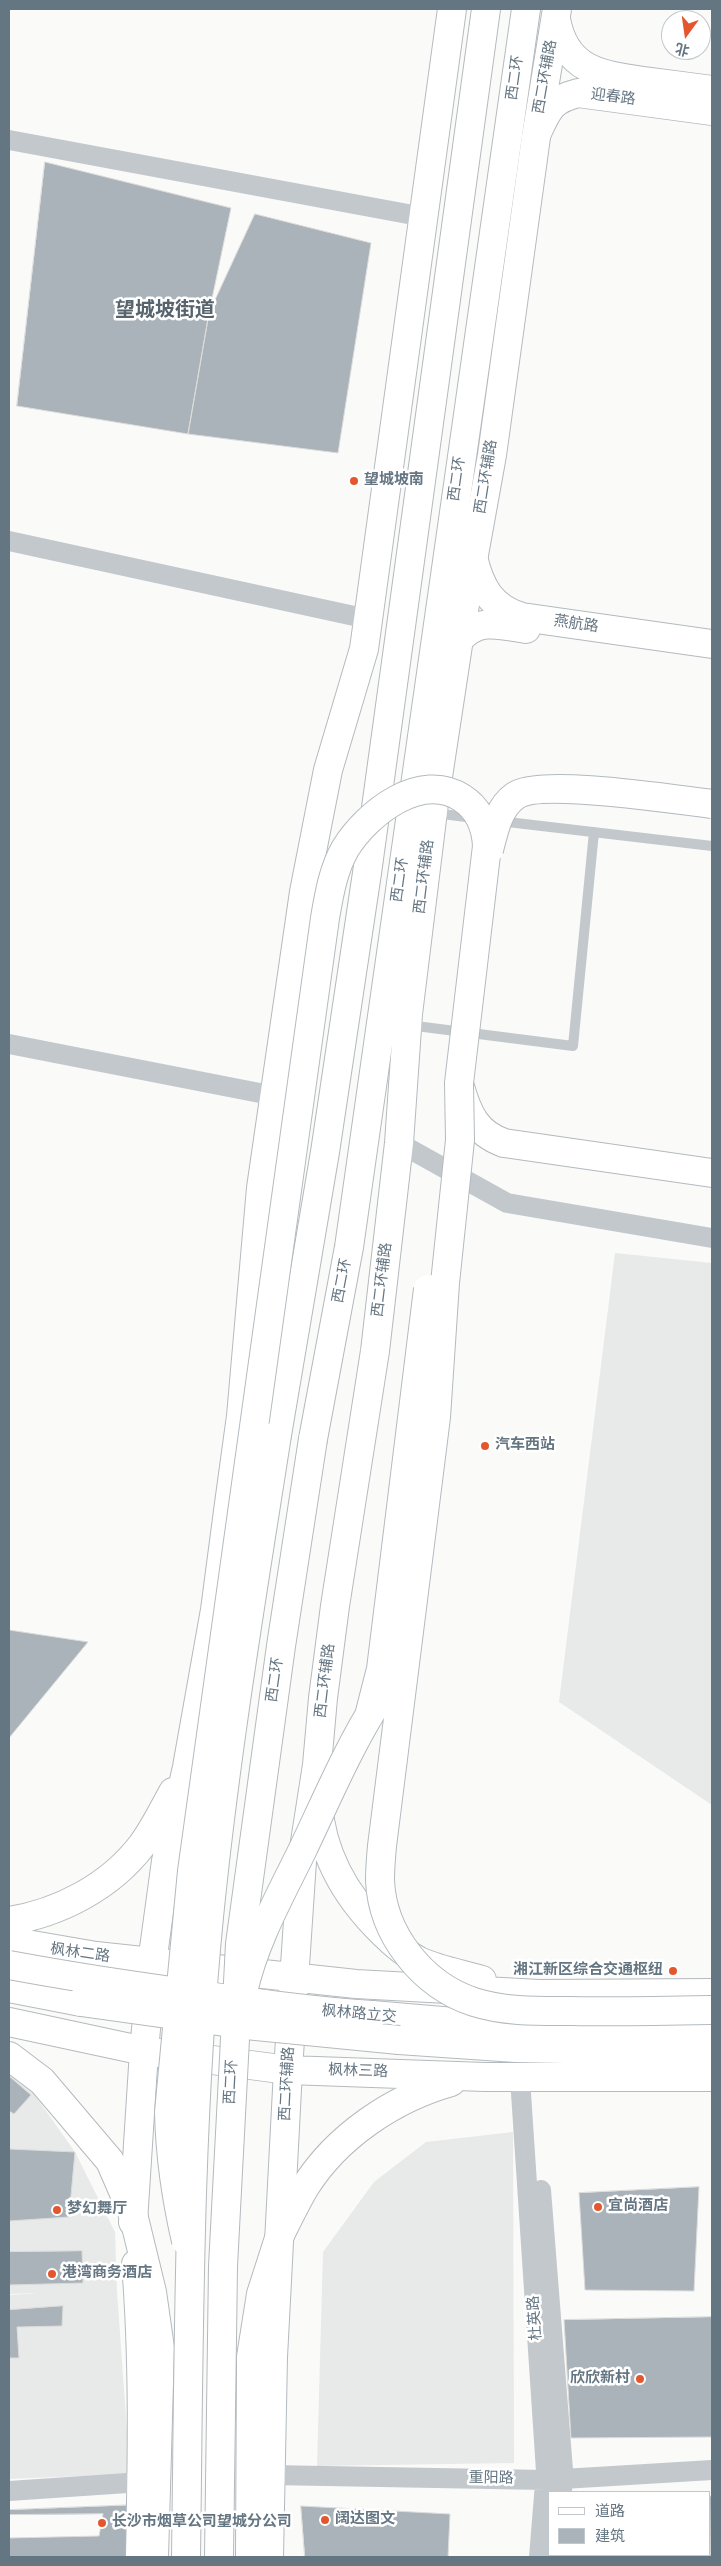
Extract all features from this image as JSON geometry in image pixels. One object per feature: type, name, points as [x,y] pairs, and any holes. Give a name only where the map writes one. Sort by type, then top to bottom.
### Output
[{"type":"main road","points":[[140,2557],[142,2330],[133,2214],[152,1963],[166,1861],[186,1767],[215,1610],[234,1473],[247,1355],[258,1217],[313,841],[328,770],[364,649],[452,9]]},
{"type":"main road","points":[[186,2557],[190,2259],[201,2018],[209,1918],[231,1737],[277,1435],[325,1152],[365,882],[486,9]]},
{"type":"main road","name":"西二环","points":[[219,2557],[223,2266],[240,1944],[313,1439],[349,1247],[526,9]]},
{"type":"main road","name":"迎春路","points":[[557,14],[559,34],[565,47],[576,60],[593,71],[610,76],[712,90]]},
{"type":"main road","name":"西二环辅路","points":[[269,2557],[273,2357],[288,2070],[302,1861],[317,1765],[326,1679],[375,1351],[399,1143],[407,1025],[433,813],[459,640],[492,455],[536,137],[557,14]]},
{"type":"main road","name":"迎春路","points":[[536,137],[552,104],[562,97],[578,93],[712,111]]},
{"type":"main road","name":"燕航路","points":[[473,557],[483,589],[498,607],[509,613],[522,617],[712,644]]},
{"type":"main road","name":"燕航路","points":[[459,640],[474,626],[494,624],[712,657]]},
{"type":"main road","points":[[190,2259],[175,2192],[170,2152],[169,2112],[192,1871],[329,893],[345,848],[381,810],[412,792],[428,788],[440,788],[454,792],[470,803],[481,818],[486,833],[486,864],[459,1083],[445,1150],[381,1668],[369,1716]]},
{"type":"main road","points":[[486,864],[499,815],[515,795],[530,789],[566,789],[712,804]]},
{"type":"main road","points":[[459,1083],[472,1120],[490,1138],[504,1143],[712,1173]]},
{"type":"main road","points":[[459,1083],[460,1140],[445,1283],[436,1417],[382,1846],[380,1881],[391,1928],[414,1962],[424,1973],[453,1992],[473,2002],[501,2008],[620,2012],[712,2010]]},
{"type":"main road","points":[[235,2026],[245,1982],[267,1920],[369,1716],[407,1652]]},
{"type":"main road","points":[[317,1765],[319,1820],[330,1858],[337,1875],[367,1918],[395,1945],[419,1961],[539,1994]]},
{"type":"main road","points":[[9,1921],[50,1912],[84,1895],[114,1873],[141,1846],[186,1767]]},
{"type":"main road","name":"枫林二路","points":[[9,1941],[86,1955],[152,1963]]},
{"type":"main road","points":[[152,1963],[356,1984],[539,1994],[712,1993]]},
{"type":"main road","name":"枫林路立交","points":[[9,1965],[85,1979],[313,2011],[433,2022],[524,2028],[712,2029]]},
{"type":"main road","name":"枫林路立交","points":[[9,1988],[81,2002],[246,2025],[399,2040],[516,2048],[712,2052]]},
{"type":"main road","name":"枫林三路","points":[[9,2022],[144,2051],[288,2070],[526,2078],[712,2077]]},
{"type":"main road","points":[[9,2056],[42,2081],[110,2160],[133,2214],[152,2292],[160,2348],[154,2557]]},
{"type":"main road","points":[[250,2557],[251,2357],[261,2294],[280,2235],[306,2186],[326,2160],[350,2136],[404,2099],[452,2082],[485,2077]]},
{"type":"street","points":[[9,140],[424,217]]},
{"type":"street","points":[[9,541],[368,619]]},
{"type":"street","points":[[9,1044],[275,1096]]},
{"type":"street","points":[[399,1143],[507,1203],[712,1238]]},
{"type":"street","name":"杜英路","points":[[526,2078],[556,2478],[553,2491]]},
{"type":"street","name":"重阳路","points":[[556,2478],[712,2461]]},
{"type":"street","name":"重阳路","points":[[270,2471],[556,2478],[712,2470]]},
{"type":"street","points":[[9,2491],[142,2482]]},
{"type":"street","name":"杜英路","points":[[539,2557],[548,2515]]},
{"type":"lane","points":[[433,813],[712,846]]},
{"type":"lane","points":[[407,1025],[573,1046],[594,832]]},
{"type":"shaded area","points":[[615,1253],[712,1263],[712,1805],[559,1702]]},
{"type":"shaded area","points":[[9,2072],[22,2077],[75,2152],[115,2232],[117,2291],[130,2474],[9,2479],[9,2295],[38,2293],[9,2294]]},
{"type":"shaded area","points":[[513,2132],[514,2463],[317,2466],[323,2252],[374,2182],[426,2142]]},
{"type":"building","points":[[45,162],[231,208],[209,313],[188,434],[17,406]]},
{"type":"building","points":[[255,214],[371,243],[338,453],[188,434],[209,313]]},
{"type":"building","points":[[9,1630],[88,1642],[9,1738]]},
{"type":"building","points":[[9,2076],[31,2095],[14,2114],[9,2111]]},
{"type":"building","points":[[9,2149],[75,2152],[69,2217],[9,2221]]},
{"type":"building","points":[[699,2187],[694,2291],[585,2290],[579,2193]]},
{"type":"building","points":[[82,2251],[83,2283],[9,2285],[9,2252]]},
{"type":"building","points":[[63,2306],[62,2326],[17,2327],[19,2358],[9,2358],[9,2310]]},
{"type":"building","name":"欣欣新村","points":[[712,2317],[712,2437],[571,2438],[564,2320]]},
{"type":"building","points":[[712,2496],[712,2557],[591,2557],[711,2556]]},
{"type":"building","points":[[135,2505],[132,2557],[9,2557],[9,2510]]},
{"type":"building","points":[[301,2506],[450,2514],[448,2557],[305,2557]]},
{"type":"building","points":[[103,2514],[99,2536],[9,2538],[9,2515]]},
{"type":"place","name":"望城坡南","points":[[354,481]]},
{"type":"place","name":"汽车西站","points":[[485,1446]]},
{"type":"place","name":"湘江新区综合交通枢纽","points":[[673,1971]]},
{"type":"place","name":"宜尚酒店","points":[[598,2207]]},
{"type":"place","name":"梦幻舞厅","points":[[57,2210]]},
{"type":"place","name":"港湾商务酒店","points":[[52,2274]]},
{"type":"place","name":"欣欣新村","points":[[640,2379]]},
{"type":"place","name":"阔达图文","points":[[325,2520]]},
{"type":"place","name":"长沙市烟草公司望城分公司","points":[[102,2523]]},
{"type":"district","name":"望城坡街道","points":[[165,312]]}]
